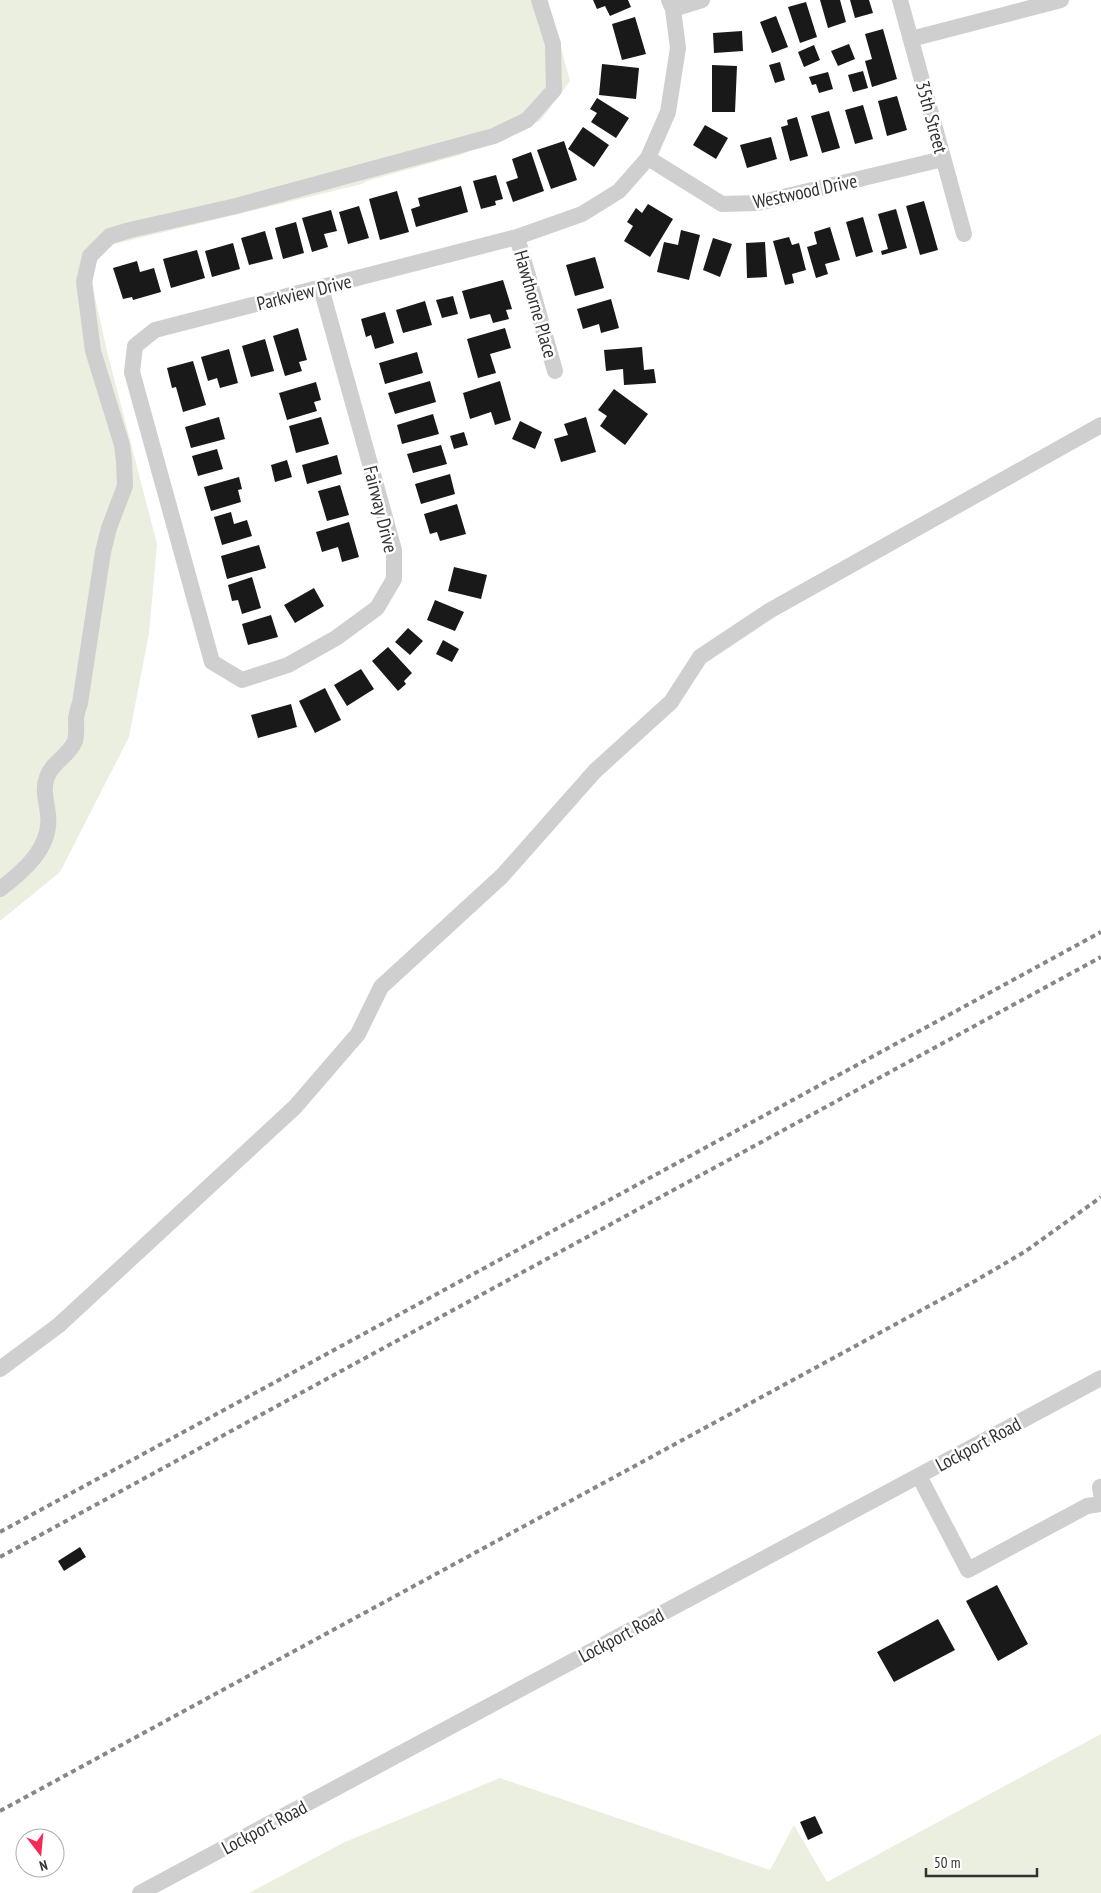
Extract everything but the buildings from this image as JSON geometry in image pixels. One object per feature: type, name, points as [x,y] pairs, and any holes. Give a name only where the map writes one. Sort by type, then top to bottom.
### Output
[{"type":"street","points":[[0,889],[18,875],[39,851],[47,835],[48,816],[44,795],[47,775],[57,762],[65,756],[75,740],[76,715],[80,703],[103,552],[109,528],[124,486],[122,445],[93,351],[84,282],[90,256],[110,236],[236,206],[494,136],[527,120],[554,90],[553,44],[539,0]]},
{"type":"street","points":[[671,4],[702,0]]},
{"type":"street","name":"35th Street","points":[[900,0],[964,234]]},
{"type":"street","points":[[911,39],[1061,0]]},
{"type":"street","name":"Parkview Drive","points":[[242,680],[212,662],[132,372],[136,346],[155,330],[517,237],[582,214],[619,191],[648,158],[668,112],[678,48],[671,4]]},
{"type":"street","name":"Westwood Drive","points":[[648,158],[722,204],[758,204],[943,159]]},
{"type":"street","name":"Hawthorne Place","points":[[517,237],[556,370]]},
{"type":"street","name":"Fairway Drive","points":[[242,680],[288,666],[336,638],[377,608],[394,579],[394,550],[321,288]]},
{"type":"street","points":[[0,1369],[59,1325],[295,1107],[358,1034],[381,987],[502,876],[595,771],[671,702],[700,657],[769,611],[1101,425]]},
{"type":"street","name":"Lockport Road","points":[[140,1893],[1101,1378]]},
{"type":"street","points":[[919,1476],[968,1570],[1088,1506],[1101,1504]]},
{"type":"shaded area","points":[[0,0],[548,0],[570,81],[540,121],[460,155],[362,184],[106,246],[94,257],[92,278],[95,298],[157,544],[149,633],[129,737],[60,872],[0,921]]},
{"type":"shaded area","points":[[1101,1734],[1101,1893],[249,1893],[345,1842],[500,1778],[770,1870],[794,1825],[827,1882]]},
{"type":"railway","points":[[0,1532],[1101,932]]},
{"type":"railway","points":[[0,1557],[1101,957]]},
{"type":"railway","points":[[0,1811],[975,1281],[1026,1251],[1101,1197]]}]
